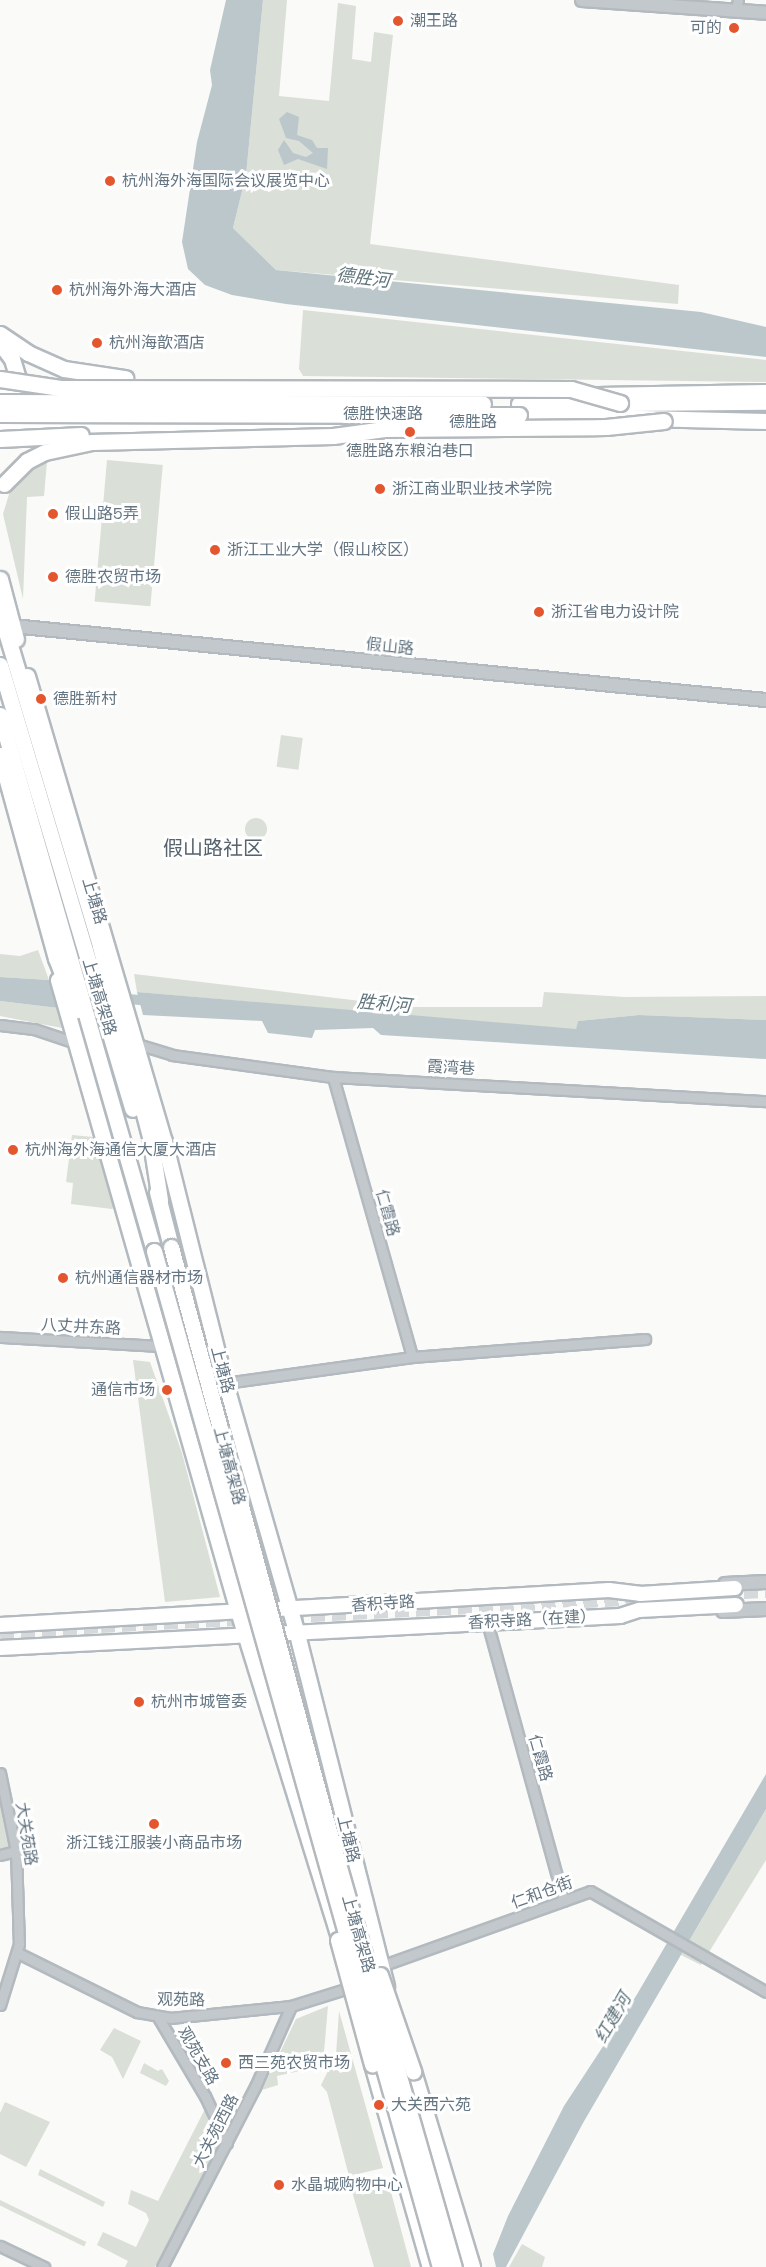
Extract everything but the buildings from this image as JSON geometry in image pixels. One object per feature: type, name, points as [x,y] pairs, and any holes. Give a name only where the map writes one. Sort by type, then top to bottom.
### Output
[{"type":"main road","points":[[0,334],[45,362],[105,377],[301,379],[404,389]]},
{"type":"main road","points":[[0,343],[19,374],[21,399],[12,422],[0,432]]},
{"type":"main road","points":[[0,379],[60,388],[571,389],[620,403]]},
{"type":"main road","points":[[0,388],[19,404],[26,428],[23,448],[2,488]]},
{"type":"main road","name":"德胜路","points":[[0,394],[766,392]]},
{"type":"main road","name":"德胜快速路","points":[[0,402],[766,402]]},
{"type":"main road","name":"德胜快速路","points":[[0,414],[519,414],[664,421],[766,421]]},
{"type":"main road","points":[[0,439],[385,429],[606,427],[664,421]]},
{"type":"main road","name":"德胜路","points":[[0,425],[584,422],[766,427]]},
{"type":"main road","points":[[2,488],[27,461],[66,444],[333,436],[385,429]]},
{"type":"main road","name":"上塘路","points":[[0,579],[12,626],[129,1014],[225,1383],[297,1634],[381,1966],[462,2267]]},
{"type":"main road","points":[[0,612],[100,946],[150,1136],[160,1200]]},
{"type":"main road","name":"上塘高架路","points":[[0,666],[160,1200],[335,1853],[454,2267]]},
{"type":"main road","name":"上塘高架路","points":[[0,715],[138,1193],[440,2267]]},
{"type":"main road","points":[[0,754],[56,958],[80,1020],[112,1130],[138,1193]]},
{"type":"main road","points":[[0,771],[160,1346],[238,1611],[355,1986],[432,2267]]},
{"type":"main road","points":[[609,1590],[640,1594],[735,1588]]},
{"type":"main road","name":"香积寺路","points":[[0,1625],[609,1590]]},
{"type":"main road","points":[[620,1616],[639,1610],[736,1605]]},
{"type":"main road","name":"香积寺路（在建）","points":[[297,1634],[620,1616]]},
{"type":"main road","points":[[0,1648],[297,1634]]},
{"type":"main road","points":[[312,1816],[345,1971],[432,2267]]},
{"type":"main road","points":[[335,1853],[407,2050],[472,2267]]},
{"type":"street","points":[[582,0],[737,5],[766,13]]},
{"type":"street","name":"假山路","points":[[12,626],[766,700]]},
{"type":"street","points":[[0,1025],[34,1029],[76,1043]]},
{"type":"street","name":"霞湾巷","points":[[137,1044],[172,1055],[333,1077],[766,1101]]},
{"type":"street","name":"仁霞路","points":[[333,1077],[412,1357]]},
{"type":"street","name":"八丈井东路","points":[[0,1337],[160,1346]]},
{"type":"street","points":[[225,1383],[412,1357],[645,1339]]},
{"type":"street","name":"香积寺路","points":[[609,1590],[766,1582]]},
{"type":"street","name":"香积寺路（在建）","points":[[620,1616],[766,1609]]},
{"type":"street","name":"仁霞路","points":[[487,1623],[564,1901]]},
{"type":"street","name":"大关苑路","points":[[0,1773],[16,1851],[18,1953],[0,2005]]},
{"type":"street","points":[[0,1855],[16,1851]]},
{"type":"street","name":"仁和仓街","points":[[381,1966],[590,1891],[766,1992]]},
{"type":"street","name":"观苑路","points":[[18,1953],[137,2012],[158,2017],[236,2014],[291,2007],[355,1986]]},
{"type":"street","name":"大关苑西路","points":[[162,2267],[227,2143],[291,2007]]},
{"type":"street","name":"观苑支路","points":[[158,2017],[205,2096],[227,2143]]},
{"type":"street","points":[[0,2246],[44,2267]]},
{"type":"shaded area","points":[[226,0],[263,0],[246,175],[233,228],[276,270],[701,312],[766,327],[766,357],[286,304],[232,295],[205,285],[188,269],[182,242],[197,142],[212,85],[210,70]]},
{"type":"shaded area","points":[[263,0],[287,0],[279,96],[329,101],[338,3],[356,6],[352,59],[371,62],[374,32],[393,35],[370,244],[679,285],[678,304],[276,270],[233,228],[246,175]]},
{"type":"shaded area","points":[[287,112],[299,117],[297,135],[312,140],[317,148],[328,148],[327,169],[298,159],[284,165],[278,150],[284,140],[293,153],[306,157],[313,153],[299,141],[286,138],[279,119]]},
{"type":"shaded area","points":[[303,310],[766,360],[766,382],[303,376],[299,369]]},
{"type":"shaded area","points":[[107,460],[163,465],[150,606],[95,601]]},
{"type":"shaded area","points":[[47,462],[44,496],[27,497],[23,599],[3,514],[10,491],[24,472],[34,463]]},
{"type":"shaded area","points":[[281,735],[303,738],[298,770],[277,767]]},
{"type":"shaded area","points":[[256,818],[264,821],[267,829],[264,837],[256,840],[248,837],[245,829],[248,821]]},
{"type":"shaded area","points":[[38,950],[49,980],[0,977],[0,954],[20,956]]},
{"type":"shaded area","points":[[134,974],[411,1007],[542,1007],[544,992],[625,997],[766,996],[766,1020],[639,1015],[578,1021],[576,1030],[137,992]]},
{"type":"shaded area","points":[[0,977],[49,980],[58,1008],[0,1001]]},
{"type":"shaded area","points":[[137,992],[576,1029],[578,1021],[639,1015],[766,1020],[766,1059],[381,1035],[373,1028],[315,1030],[312,1038],[268,1033],[262,1021],[143,1015]]},
{"type":"shaded area","points":[[0,1001],[58,1008],[62,1028],[0,1016]]},
{"type":"shaded area","points":[[72,1135],[93,1137],[97,1144],[116,1206],[112,1209],[71,1204],[73,1183],[66,1182]]},
{"type":"shaded area","points":[[133,1360],[150,1362],[182,1453],[220,1597],[165,1602]]},
{"type":"shaded area","points":[[0,1773],[16,1851],[0,1855]]},
{"type":"shaded area","points":[[766,1774],[766,1809],[583,2123],[506,2267],[496,2267],[493,2254],[508,2216],[564,2106],[636,1996]]},
{"type":"shaded area","points":[[766,1809],[766,1860],[701,1965],[681,1955]]},
{"type":"shaded area","points":[[328,2006],[324,2052],[318,2067],[277,2076],[278,2085],[262,2090],[296,2019]]},
{"type":"shaded area","points":[[339,2011],[383,2168],[349,2176],[327,2092],[321,2085],[336,2055]]},
{"type":"shaded area","points":[[114,2028],[141,2041],[123,2079],[112,2057],[100,2050]]},
{"type":"shaded area","points":[[144,2063],[158,2071],[162,2069],[169,2081],[166,2086],[140,2073]]},
{"type":"shaded area","points":[[5,2102],[50,2122],[26,2167],[0,2154],[0,2113]]},
{"type":"shaded area","points":[[205,2109],[217,2148],[155,2267],[125,2267],[128,2261],[97,2245],[103,2232],[136,2247],[149,2220],[146,2213],[128,2204],[131,2190],[158,2201]]},
{"type":"shaded area","points":[[40,2169],[105,2202],[103,2207],[38,2175]]},
{"type":"shaded area","points":[[388,2181],[411,2267],[374,2267],[351,2188]]},
{"type":"shaded area","points":[[0,2200],[86,2242],[84,2247],[0,2206]]},
{"type":"shaded area","points":[[522,2244],[545,2257],[542,2267],[509,2267]]},
{"type":"waterway","name":"胜利河","points":[[76,995],[153,1001]]},
{"type":"tunnel","points":[[723,1593],[766,1591]]},
{"type":"tunnel","points":[[0,1635],[101,1626],[644,1598]]},
{"type":"place","name":"潮王路","points":[[398,21]]},
{"type":"place","name":"可的","points":[[734,28]]},
{"type":"place","name":"杭州海外海国际会议展览中心","points":[[110,181]]},
{"type":"place","name":"杭州海外海大酒店","points":[[57,290]]},
{"type":"place","name":"杭州海歆酒店","points":[[97,343]]},
{"type":"place","name":"德胜路东粮泊巷口","points":[[410,432]]},
{"type":"place","name":"浙江商业职业技术学院","points":[[380,489]]},
{"type":"place","name":"假山路5弄","points":[[53,514]]},
{"type":"place","name":"浙江工业大学（假山校区）","points":[[215,550]]},
{"type":"place","name":"德胜农贸市场","points":[[53,577]]},
{"type":"place","name":"浙江省电力设计院","points":[[539,612]]},
{"type":"place","name":"德胜新村","points":[[41,699]]},
{"type":"place","name":"杭州海外海通信大厦大酒店","points":[[13,1150]]},
{"type":"place","name":"杭州通信器材市场","points":[[63,1278]]},
{"type":"place","name":"通信市场","points":[[167,1390]]},
{"type":"place","name":"杭州市城管委","points":[[139,1702]]},
{"type":"place","name":"浙江钱江服装小商品市场","points":[[154,1824]]},
{"type":"place","name":"西三苑农贸市场","points":[[226,2063]]},
{"type":"place","name":"大关西六苑","points":[[379,2105]]},
{"type":"place","name":"水晶城购物中心","points":[[279,2185]]},
{"type":"district","name":"假山路社区","points":[[213,848]]},
{"type":"water label","name":"德胜河","points":[[363,278]]},
{"type":"water label","name":"红建河","points":[[613,2018]]}]
